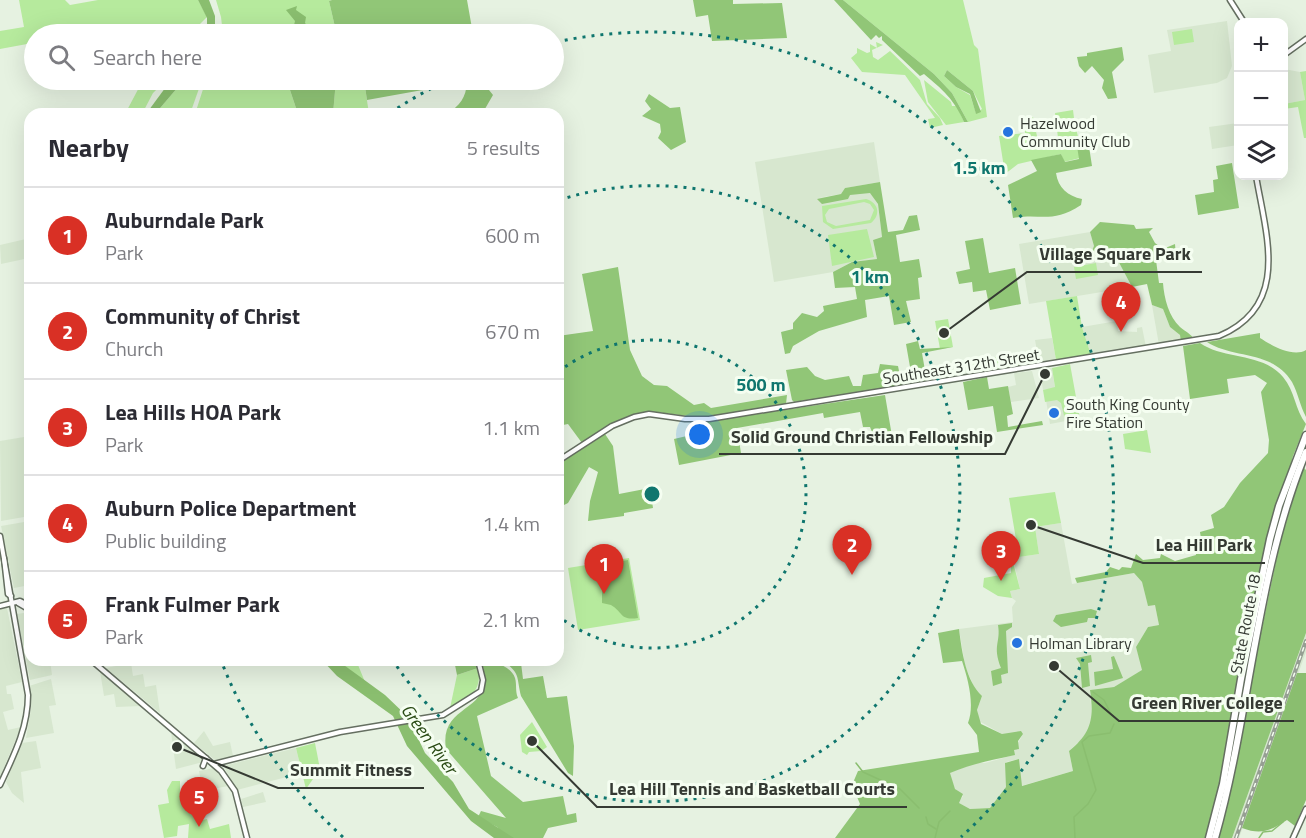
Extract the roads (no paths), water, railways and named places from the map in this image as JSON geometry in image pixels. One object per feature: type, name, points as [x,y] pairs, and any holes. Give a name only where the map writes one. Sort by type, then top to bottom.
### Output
[{"type":"highway","name":"State Route 18","points":[[1209,838],[1221,791],[1240,679],[1270,539],[1279,506],[1306,435]]},
{"type":"highway","name":"State Route 18","points":[[1215,838],[1230,779],[1269,569],[1282,519],[1306,453]]},
{"type":"main road","points":[[1230,0],[1241,18]]},
{"type":"main road","points":[[1288,52],[1306,39]]},
{"type":"main road","name":"Southeast 312th Street","points":[[564,457],[627,419],[650,414],[709,419],[1197,342],[1230,331],[1250,315],[1263,295],[1270,269],[1257,180]]},
{"type":"main road","points":[[0,536],[11,596],[15,603],[24,661]]},
{"type":"main road","points":[[0,606],[15,603],[24,606]]},
{"type":"main road","points":[[0,784],[20,742],[28,706],[25,666]]},
{"type":"main road","points":[[99,666],[223,773],[239,802],[247,838]]},
{"type":"main road","points":[[214,764],[339,734],[450,712],[481,691],[483,680],[480,666]]},
{"type":"main road","points":[[203,766],[206,757]]},
{"type":"main road","points":[[223,773],[226,761]]},
{"type":"main road","points":[[1293,838],[1306,809]]},
{"type":"waterway","points":[[1093,692],[1104,700],[1111,714]]},
{"type":"waterway","points":[[1075,838],[1074,817],[1088,804],[1096,790],[1082,742],[1089,736],[1110,733],[1114,724]]},
{"type":"waterway","points":[[856,763],[863,772],[900,789],[919,808]]},
{"type":"waterway","points":[[935,838],[939,822],[950,811]]},
{"type":"waterway","points":[[926,817],[928,824],[936,829]]},
{"type":"waterway","points":[[1259,838],[1263,832],[1272,831],[1283,822]]},
{"type":"railway","points":[[1236,838],[1306,641]]},
{"type":"place","name":"Hazelwood Community Club","points":[[1008,132]]},
{"type":"place","name":"Auburn Police Department","points":[[1121,332]]},
{"type":"place","name":"Village Square Park","points":[[944,333]]},
{"type":"place","name":"Solid Ground Christian Fellowship","points":[[1045,374]]},
{"type":"place","name":"South King County Fire Station","points":[[1054,413]]},
{"type":"place","name":"Lea Hill Park","points":[[1031,525]]},
{"type":"place","name":"Community of Christ","points":[[852,575]]},
{"type":"place","name":"Lea Hills HOA Park","points":[[1001,581]]},
{"type":"place","name":"Auburndale Park","points":[[604,594]]},
{"type":"place","name":"Holman Library","points":[[1017,643]]},
{"type":"place","name":"Green River College","points":[[1054,666]]},
{"type":"place","name":"Lea Hill Tennis and Basketball Courts","points":[[532,741]]},
{"type":"place","name":"Summit Fitness","points":[[177,747]]},
{"type":"place","name":"Frank Fulmer Park","points":[[199,827]]},
{"type":"water label","name":"Green River","points":[[429,739]]}]
